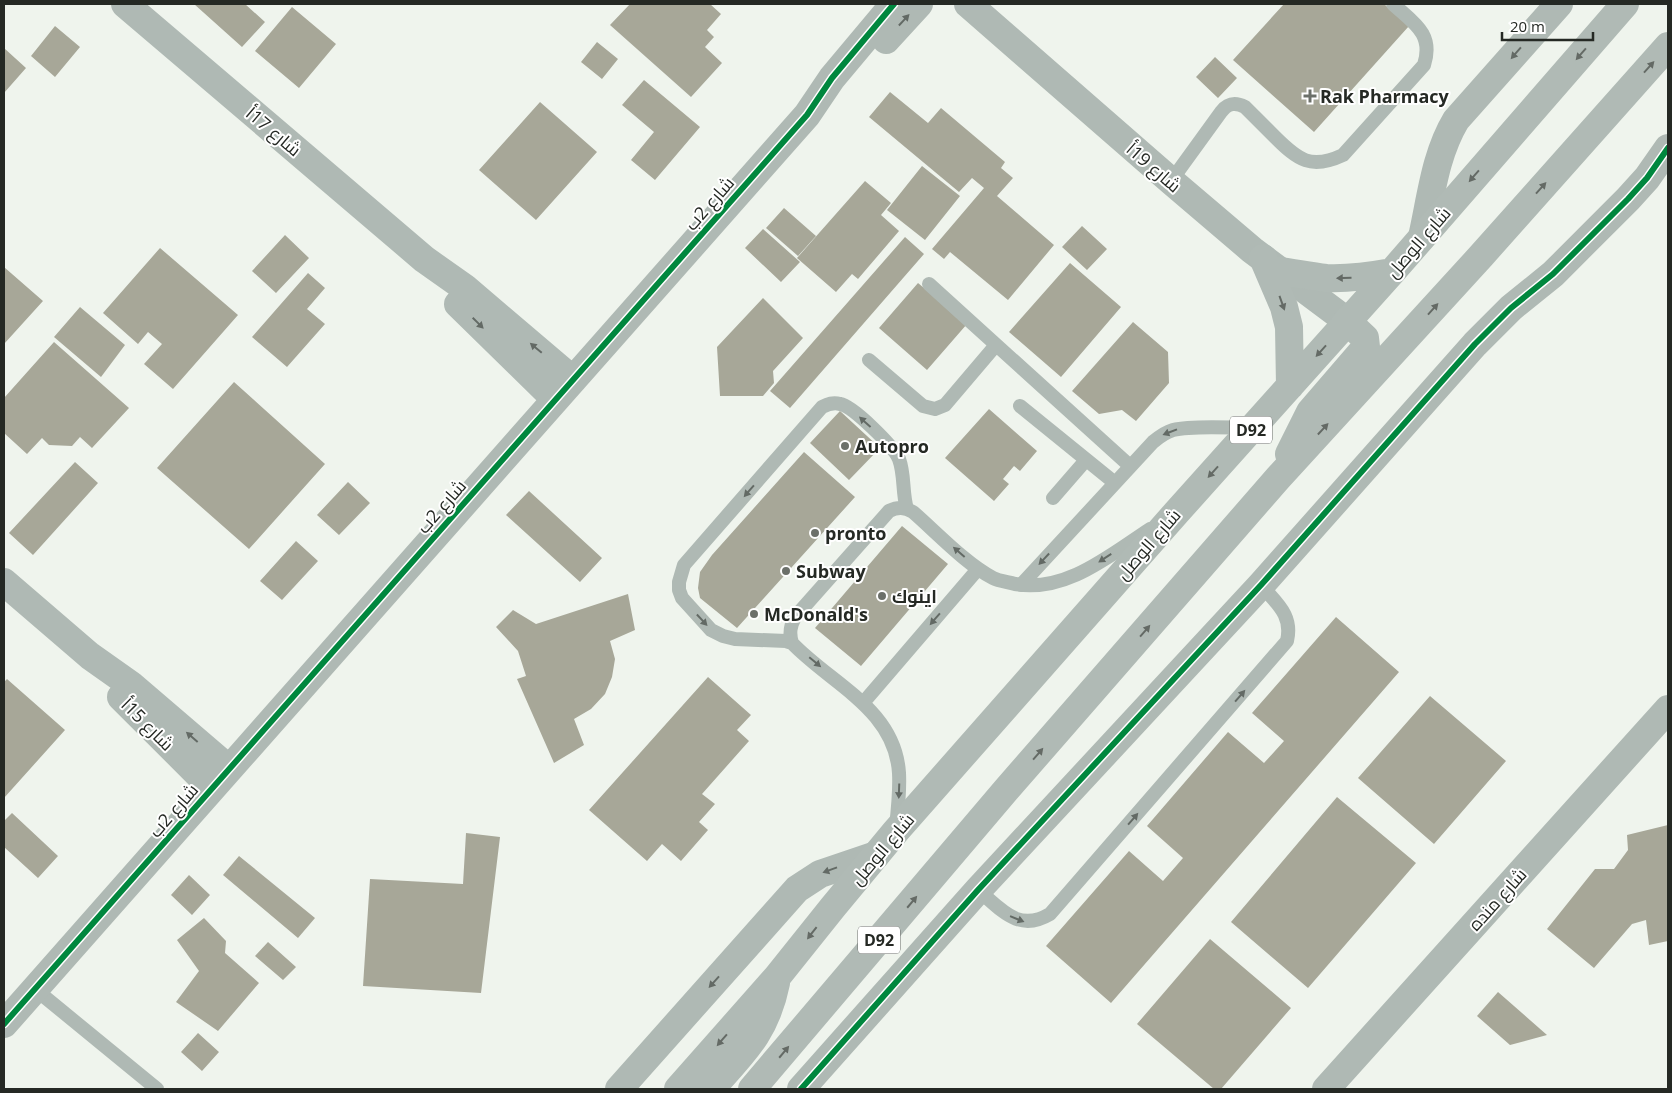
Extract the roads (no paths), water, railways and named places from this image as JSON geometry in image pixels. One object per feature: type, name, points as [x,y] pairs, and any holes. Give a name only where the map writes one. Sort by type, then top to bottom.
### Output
[{"type":"main road","name":"شارع الوصل","points":[[678,1089],[777,977],[896,831],[1176,512],[1392,272],[1625,4]]},
{"type":"main road","name":"D92","points":[[752,1089],[1006,790],[1278,478],[1481,256],[1668,46]]},
{"type":"main road","points":[[1271,264],[1325,278],[1370,276],[1392,272]]},
{"type":"main road","points":[[1271,264],[1289,327],[1290,386]]},
{"type":"main road","points":[[1278,478],[1310,412],[1366,347],[1365,338],[1347,321]]},
{"type":"main road","points":[[712,1089],[744,1054],[756,1036],[766,1018],[777,977]]},
{"type":"street","name":"شارع 17أ","points":[[125,4],[424,259],[459,283],[564,389]]},
{"type":"street","name":"شارع 2ب","points":[[4,1024],[807,115],[832,78],[894,4]]},
{"type":"street","name":"شارع 2ب","points":[[807,115],[843,85],[919,4]]},
{"type":"street","name":"شارع 19أ","points":[[968,4],[1170,182],[1271,264],[1347,321]]},
{"type":"street","points":[[1422,236],[1439,160],[1448,134],[1456,120],[1559,4]]},
{"type":"street","points":[[802,1089],[978,890],[1261,585],[1475,344],[1511,308],[1552,274],[1622,206],[1647,178],[1668,148]]},
{"type":"street","name":"شارع 15أ","points":[[4,582],[90,656],[109,684],[120,696],[221,778]]},
{"type":"street","name":"شارع منده","points":[[1326,1089],[1668,709]]},
{"type":"street","points":[[619,1089],[797,889],[820,874],[876,855]]},
{"type":"lane","points":[[1170,182],[1221,112],[1226,106],[1232,104],[1244,107],[1293,155],[1306,161],[1320,162],[1332,160],[1343,155],[1424,65],[1426,60],[1427,44],[1419,26],[1393,4]]},
{"type":"lane","points":[[929,284],[1130,466]]},
{"type":"lane","points":[[869,360],[923,406],[935,409],[945,405],[996,345]]},
{"type":"lane","points":[[896,831],[899,772],[895,751],[887,732],[878,718],[792,643],[786,641],[735,639],[711,630],[682,598],[679,582],[684,565],[822,407],[827,404],[834,403],[847,406],[890,445],[900,462],[903,494],[908,509]]},
{"type":"lane","points":[[1020,406],[1115,483]]},
{"type":"lane","points":[[1021,585],[1130,466],[1153,442],[1166,432],[1175,430],[1253,428]]},
{"type":"lane","points":[[1053,498],[1086,460]]},
{"type":"lane","points":[[792,643],[790,628],[795,617],[889,511],[901,508],[908,509],[978,568],[995,579],[1021,585],[1053,582],[1084,572],[1176,512]]},
{"type":"lane","points":[[863,703],[978,568]]},
{"type":"lane","points":[[978,890],[1015,919],[1033,922],[1050,914],[1287,641],[1290,630],[1288,619],[1282,609],[1261,585]]},
{"type":"lane","points":[[35,989],[157,1089]]},
{"type":"place","name":"Rak Pharmacy","points":[[1310,96]]},
{"type":"place","name":"Autopro","points":[[845,446]]},
{"type":"place","name":"pronto","points":[[815,533]]},
{"type":"place","name":"Subway","points":[[786,571]]},
{"type":"place","name":"اينوك","points":[[882,596]]},
{"type":"place","name":"McDonald's","points":[[754,614]]}]
